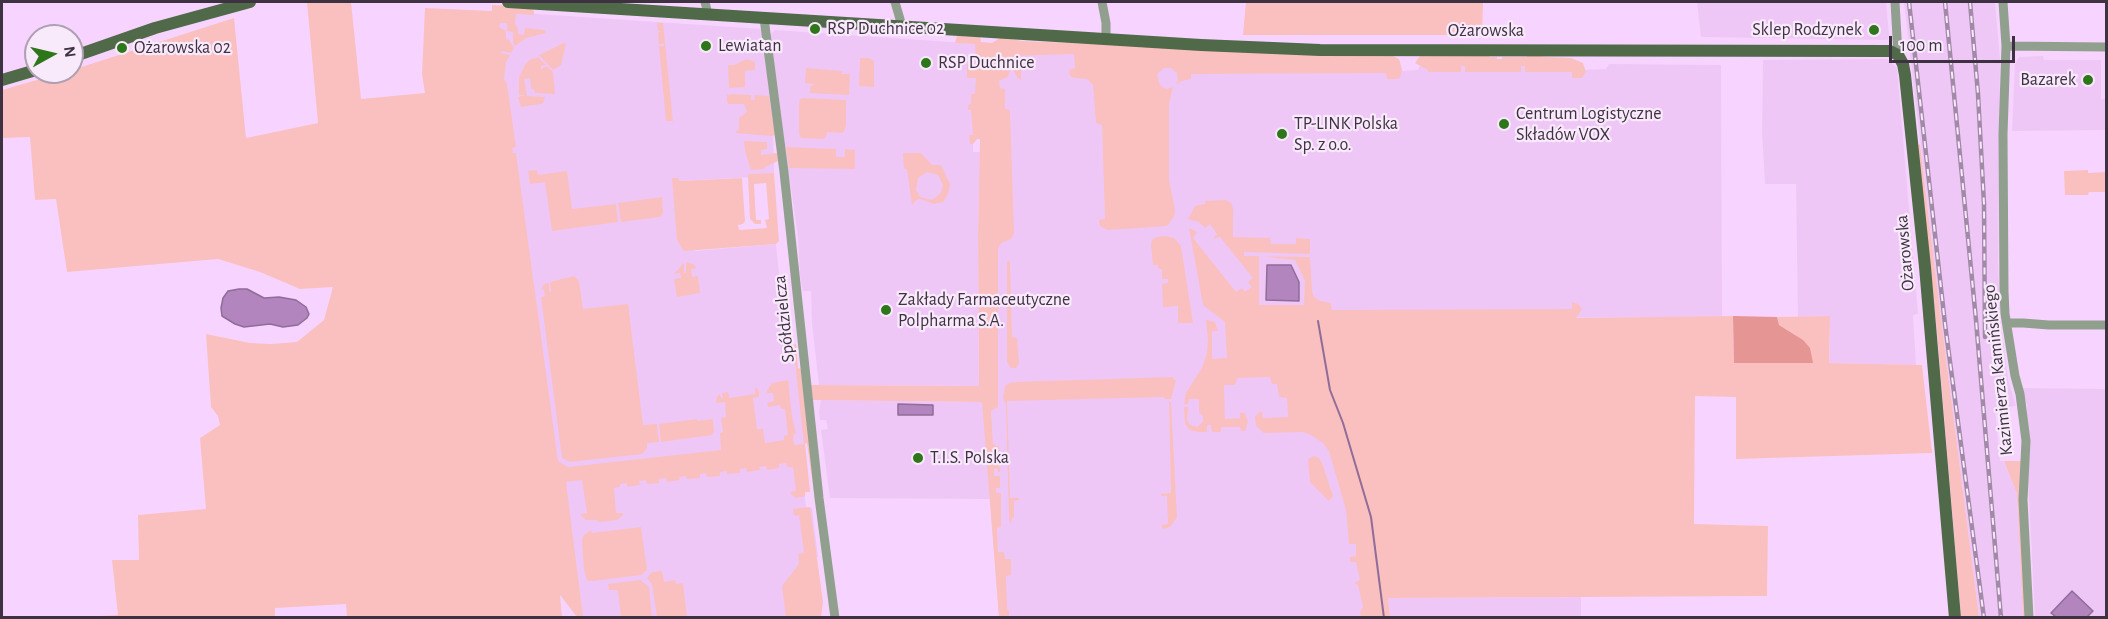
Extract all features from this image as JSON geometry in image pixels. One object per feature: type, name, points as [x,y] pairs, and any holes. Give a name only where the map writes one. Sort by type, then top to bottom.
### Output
[{"type":"main road","points":[[84,53],[155,28],[250,2]]},
{"type":"main road","name":"Ożarowska","points":[[508,2],[706,8],[764,18],[1320,50],[1890,51],[1898,55],[1903,63],[1905,75],[1922,237],[1955,618]]},
{"type":"main road","points":[[2,80],[24,74]]},
{"type":"street","points":[[895,2],[902,26]]},
{"type":"street","points":[[1102,2],[1106,38]]},
{"type":"street","points":[[1895,2],[1898,55]]},
{"type":"street","name":"Kazimierza Kamińskiego","points":[[2002,2],[2006,46],[2003,134],[2004,280],[2007,323],[2026,441],[2023,501],[2029,618]]},
{"type":"street","name":"Spółdzielcza","points":[[764,18],[784,171],[818,486],[835,618]]},
{"type":"street","points":[[2006,46],[2106,47]]},
{"type":"street","points":[[2007,323],[2023,322],[2049,326],[2106,325]]},
{"type":"shaded area","points":[[307,2],[351,2],[361,99],[425,93],[422,74],[425,8],[492,11],[492,5],[529,7],[534,11],[534,15],[516,14],[515,23],[518,34],[524,35],[525,28],[545,30],[546,33],[526,38],[515,46],[513,32],[507,31],[507,23],[500,23],[499,27],[506,31],[506,39],[514,48],[511,53],[502,51],[501,53],[510,55],[506,62],[504,79],[507,84],[516,147],[512,148],[513,153],[516,153],[558,461],[568,467],[721,450],[720,433],[723,432],[721,418],[726,417],[725,402],[716,403],[717,397],[720,394],[723,398],[722,393],[728,392],[729,398],[755,394],[755,388],[759,392],[759,397],[753,398],[757,429],[763,429],[765,443],[784,440],[784,436],[788,435],[785,409],[781,409],[780,405],[768,407],[767,403],[774,401],[773,393],[767,393],[767,391],[772,383],[788,380],[796,433],[793,435],[794,445],[804,444],[793,345],[796,344],[798,368],[801,369],[814,493],[807,443],[805,444],[810,492],[805,492],[805,496],[796,498],[790,492],[796,491],[793,467],[787,467],[786,463],[779,464],[779,468],[767,470],[766,466],[759,467],[760,470],[747,472],[746,468],[740,469],[740,473],[720,472],[720,476],[707,477],[706,473],[700,474],[700,478],[687,479],[686,476],[679,477],[680,480],[667,482],[666,478],[659,479],[659,483],[647,484],[646,480],[639,481],[640,485],[627,487],[627,483],[620,484],[620,487],[614,488],[616,513],[623,513],[623,515],[617,520],[598,522],[597,520],[586,520],[580,514],[587,513],[582,480],[566,482],[583,617],[577,617],[560,595],[562,618],[347,617],[346,604],[275,608],[275,617],[83,617],[118,615],[112,560],[139,560],[138,515],[206,509],[200,438],[220,425],[218,416],[211,407],[206,334],[250,343],[297,342],[324,320],[333,287],[300,289],[260,272],[218,259],[67,272],[56,199],[35,200],[30,137],[2,138],[2,90],[24,84],[84,84],[84,66],[234,18],[246,138],[318,123]]},
{"type":"shaded area","points":[[1246,2],[1483,2],[1482,35],[1243,35]]},
{"type":"shaded area","points":[[1697,2],[1886,2],[1889,35],[1888,40],[1701,37]]},
{"type":"shaded area","points":[[1904,2],[1995,2],[2000,59],[1998,262],[2000,317],[2008,379],[2016,406],[1995,408],[2000,461],[2004,461],[2017,494],[2023,617],[1979,618]]},
{"type":"shaded area","points":[[493,11],[762,29],[773,126],[774,176],[679,181],[695,251],[776,244],[780,283],[785,282],[805,444],[810,492],[805,492],[806,507],[812,508],[818,557],[815,557],[806,617],[577,617],[554,472]]},
{"type":"shaded area","points":[[657,23],[663,23],[673,121],[666,121],[659,46],[664,46],[663,43],[659,45],[658,33],[661,31],[658,31]]},
{"type":"shaded area","points":[[775,30],[980,44],[980,139],[973,144],[973,152],[980,152],[979,386],[819,385],[812,324],[811,291],[803,291],[800,276],[798,236],[769,36]]},
{"type":"shaded area","points":[[957,36],[980,37],[981,42],[992,43],[1001,37],[1022,41],[1393,56],[1399,59],[1402,69],[1400,78],[1395,79],[1387,79],[1386,73],[1191,74],[1191,79],[1181,81],[1176,85],[1177,73],[1171,68],[1164,68],[1157,74],[1159,83],[1167,89],[1173,87],[1169,103],[1169,180],[1175,210],[1174,217],[1167,226],[1108,230],[1100,226],[1099,222],[1105,219],[1102,125],[1096,123],[1093,85],[1087,79],[1070,76],[1069,70],[1075,68],[1074,54],[1014,56],[1015,70],[1021,70],[1021,80],[1013,70],[1010,70],[1008,77],[999,81],[1000,88],[1005,89],[1005,109],[1010,110],[1014,233],[1011,239],[1001,243],[998,249],[998,407],[991,411],[993,444],[999,447],[1000,472],[997,468],[994,469],[994,476],[1000,476],[1000,488],[996,488],[996,493],[1001,493],[1001,527],[997,528],[998,552],[1004,552],[1005,559],[1011,559],[1011,575],[1006,576],[1009,617],[999,617],[982,402],[813,400],[811,385],[979,386],[980,139],[970,144],[969,135],[973,135],[971,110],[968,110],[968,105],[971,104],[971,94],[975,94],[976,78],[967,78],[967,64],[976,63],[975,44],[955,43]]},
{"type":"shaded area","points":[[566,44],[561,65],[553,70],[539,55]]},
{"type":"shaded area","points":[[991,46],[1398,71],[1418,70],[1421,63],[1578,63],[1582,70],[1606,69],[1609,64],[1721,65],[1722,317],[1314,319],[1377,617],[999,617],[990,499],[830,498],[821,430],[828,429],[826,420],[820,420],[819,411],[821,400],[982,402]]},
{"type":"shaded area","points":[[1426,54],[1489,54],[1489,57],[1497,57],[1497,59],[1527,57],[1527,54],[1571,58],[1583,63],[1586,72],[1582,78],[1572,78],[1572,72],[1525,72],[1525,66],[1521,66],[1521,72],[1465,72],[1465,66],[1461,66],[1461,72],[1428,72],[1415,63],[1420,56]]},
{"type":"shaded area","points":[[2043,56],[2044,60],[2101,60],[2101,99],[2106,99],[2106,130],[2012,131],[2015,64],[2019,57]]},
{"type":"shaded area","points":[[538,57],[546,65],[541,66],[541,69],[547,66],[553,72],[555,94],[535,93],[534,89],[531,89],[530,78],[524,79],[527,96],[545,97],[543,103],[521,107],[518,97],[525,95],[519,95],[519,77],[526,63]]},
{"type":"shaded area","points":[[860,58],[869,58],[874,61],[874,87],[859,86]]},
{"type":"shaded area","points":[[747,59],[755,62],[755,70],[745,71],[745,87],[729,88],[728,65],[734,65]]},
{"type":"shaded area","points":[[1887,59],[1897,68],[1918,314],[1913,315],[1916,365],[1829,363],[1830,316],[1798,317],[1796,184],[1765,184],[1762,132],[1763,60]]},
{"type":"shaded area","points":[[806,68],[842,71],[842,74],[850,74],[849,95],[810,93],[810,87],[814,84],[805,83]]},
{"type":"shaded area","points":[[727,95],[751,95],[751,100],[755,100],[754,95],[769,96],[775,135],[735,133],[739,129],[739,118],[747,112],[744,104],[727,102]]},
{"type":"shaded area","points":[[800,99],[846,100],[846,126],[843,133],[827,132],[823,139],[801,138],[799,104]]},
{"type":"shaded area","points":[[744,141],[767,142],[767,149],[761,150],[761,155],[777,153],[778,161],[764,169],[751,170]]},
{"type":"shaded area","points":[[1920,144],[1979,617],[1961,617],[1938,344],[1918,145]]},
{"type":"shaded area","points":[[786,147],[836,149],[836,157],[845,157],[845,149],[855,150],[855,169],[789,168]]},
{"type":"shaded area","points":[[903,153],[921,153],[932,165],[941,165],[950,184],[943,202],[934,204],[920,199],[912,205],[907,169],[904,169]],"holes":[[[927,172],[938,175],[943,185],[941,193],[932,200],[920,197],[916,190],[918,178]]]},
{"type":"shaded area","points":[[537,170],[538,175],[567,171],[572,209],[616,204],[618,222],[552,231],[545,182],[530,184],[528,171]]},
{"type":"shaded area","points":[[2088,170],[2088,173],[2105,172],[2105,192],[2065,195],[2064,171]]},
{"type":"shaded area","points":[[774,173],[779,241],[776,244],[684,251],[677,240],[672,178],[678,178],[679,181],[742,178],[745,221],[738,225],[739,230],[767,228],[765,220],[769,219],[766,183],[754,184],[756,220],[761,220],[761,224],[755,224],[750,219],[748,174]]},
{"type":"shaded area","points":[[662,197],[663,213],[660,217],[621,222],[618,203]]},
{"type":"shaded area","points":[[1226,200],[1232,204],[1233,237],[1270,238],[1271,244],[1296,244],[1296,238],[1310,239],[1310,254],[1244,252],[1244,256],[1259,256],[1259,305],[1304,305],[1305,281],[1295,260],[1261,256],[1310,257],[1314,297],[1331,303],[1332,310],[1572,309],[1572,302],[1578,304],[1582,309],[1576,318],[1733,316],[1734,363],[1812,363],[1809,348],[1779,325],[1777,317],[1830,316],[1829,363],[1922,365],[1932,453],[1736,459],[1736,397],[1695,396],[1694,524],[1768,526],[1767,596],[1388,598],[1390,617],[1361,617],[1360,612],[1363,607],[1358,585],[1354,583],[1360,580],[1356,562],[1350,562],[1350,557],[1356,556],[1356,544],[1349,544],[1346,510],[1329,451],[1323,443],[1303,432],[1264,433],[1256,426],[1255,417],[1260,412],[1263,418],[1288,417],[1287,398],[1279,397],[1277,384],[1272,384],[1270,377],[1237,378],[1235,385],[1224,385],[1225,419],[1240,418],[1240,413],[1245,413],[1248,422],[1245,431],[1241,431],[1240,427],[1221,427],[1221,432],[1212,432],[1211,425],[1207,425],[1207,432],[1198,432],[1190,430],[1185,424],[1184,407],[1188,407],[1187,420],[1190,425],[1197,427],[1203,422],[1203,416],[1199,412],[1199,399],[1189,399],[1188,404],[1184,404],[1186,393],[1202,368],[1207,353],[1206,320],[1215,322],[1218,331],[1212,331],[1212,359],[1227,358],[1225,322],[1203,305],[1189,228],[1197,232],[1193,238],[1236,292],[1242,288],[1245,292],[1252,287],[1248,282],[1253,278],[1220,237],[1213,239],[1217,234],[1210,224],[1205,228],[1199,222],[1188,219],[1195,206],[1205,204],[1205,201]]},
{"type":"shaded area","points":[[1156,237],[1174,238],[1181,246],[1193,323],[1178,323],[1178,306],[1163,307],[1162,284],[1168,283],[1168,279],[1162,279],[1162,269],[1158,269],[1158,265],[1153,265],[1151,245],[1152,240]]},
{"type":"shaded area","points":[[1010,261],[1012,337],[1017,338],[1019,364],[1016,368],[1011,368],[1007,362],[1007,262]]},
{"type":"shaded area","points":[[686,262],[697,268],[691,269],[692,277],[698,276],[700,293],[677,297],[674,279],[681,278],[680,273],[674,274],[684,263],[684,273],[686,273]]},
{"type":"shaded area","points":[[1267,265],[1291,265],[1299,282],[1299,301],[1266,300]]},
{"type":"shaded area","points":[[574,276],[579,281],[583,309],[628,304],[643,425],[657,424],[659,442],[647,443],[647,448],[642,454],[570,462],[562,458],[541,297],[545,296],[544,290],[541,289],[544,284],[549,283],[551,292],[550,282]]},
{"type":"shaded area","points":[[247,289],[264,298],[279,297],[296,300],[306,307],[309,314],[298,325],[283,327],[270,324],[244,327],[235,324],[222,316],[221,308],[223,298],[228,291]]},
{"type":"shaded area","points":[[1733,316],[1777,317],[1779,325],[1803,340],[1810,348],[1813,363],[1734,363]]},
{"type":"shaded area","points":[[1172,377],[1176,381],[1171,399],[1164,397],[1007,401],[1010,498],[1019,498],[1014,501],[1014,518],[1012,517],[1011,525],[1006,404],[1003,398],[1005,386],[1015,382]]},
{"type":"shaded area","points":[[2022,388],[2106,389],[2106,617],[2035,617],[2027,459],[2027,406]]},
{"type":"shaded area","points":[[1169,402],[1171,402],[1177,517],[1170,527],[1163,529],[1161,525],[1168,524],[1167,496],[1161,496],[1161,494],[1171,493]]},
{"type":"shaded area","points":[[898,404],[933,405],[933,415],[898,415]]},
{"type":"shaded area","points":[[697,419],[697,421],[713,419],[714,432],[712,435],[661,442],[659,424]]},
{"type":"shaded area","points":[[1314,456],[1322,463],[1333,496],[1329,501],[1310,482],[1308,459]]},
{"type":"shaded area","points":[[2004,461],[2021,461],[2025,617],[2023,617],[2017,494]]},
{"type":"shaded area","points":[[810,507],[823,602],[821,617],[786,617],[782,586],[799,563],[798,554],[804,553],[799,515],[794,516],[793,509]]},
{"type":"shaded area","points":[[641,527],[647,570],[641,575],[587,580],[584,570],[583,536],[591,530],[592,533]]},
{"type":"shaded area","points":[[662,571],[664,582],[675,580],[676,584],[683,583],[687,617],[657,617],[652,584],[647,578],[652,572]]},
{"type":"shaded area","points":[[640,580],[649,587],[652,617],[621,617],[618,590],[609,590],[608,584]]},
{"type":"shaded area","points":[[2072,591],[2093,611],[2087,617],[2056,617],[2051,613]]},
{"type":"shaded area","points":[[1581,597],[1581,617],[1390,617],[1388,598]]},
{"type":"waterway","points":[[1318,321],[1330,390],[1343,423],[1371,517],[1384,618]]},
{"type":"railway","points":[[1909,2],[1945,324],[1984,618]]},
{"type":"railway","points":[[1945,2],[1976,320],[2001,618]]},
{"type":"railway","points":[[1970,2],[1984,204],[1985,337]]},
{"type":"place","name":"RSP Duchnice 02","points":[[815,29]]},
{"type":"place","name":"Sklep Rodzynek","points":[[1874,30]]},
{"type":"place","name":"Lewiatan","points":[[706,46]]},
{"type":"place","name":"Ożarowska 02","points":[[122,48]]},
{"type":"place","name":"RSP Duchnice","points":[[926,63]]},
{"type":"place","name":"Bazarek","points":[[2088,80]]},
{"type":"place","name":"Centrum Logistyczne Składów VOX","points":[[1504,124]]},
{"type":"place","name":"TP-LINK Polska Sp. z o.o.","points":[[1282,134]]},
{"type":"place","name":"Zakłady Farmaceutyczne Polpharma S.A.","points":[[886,310]]},
{"type":"place","name":"T.I.S. Polska","points":[[918,458]]}]
